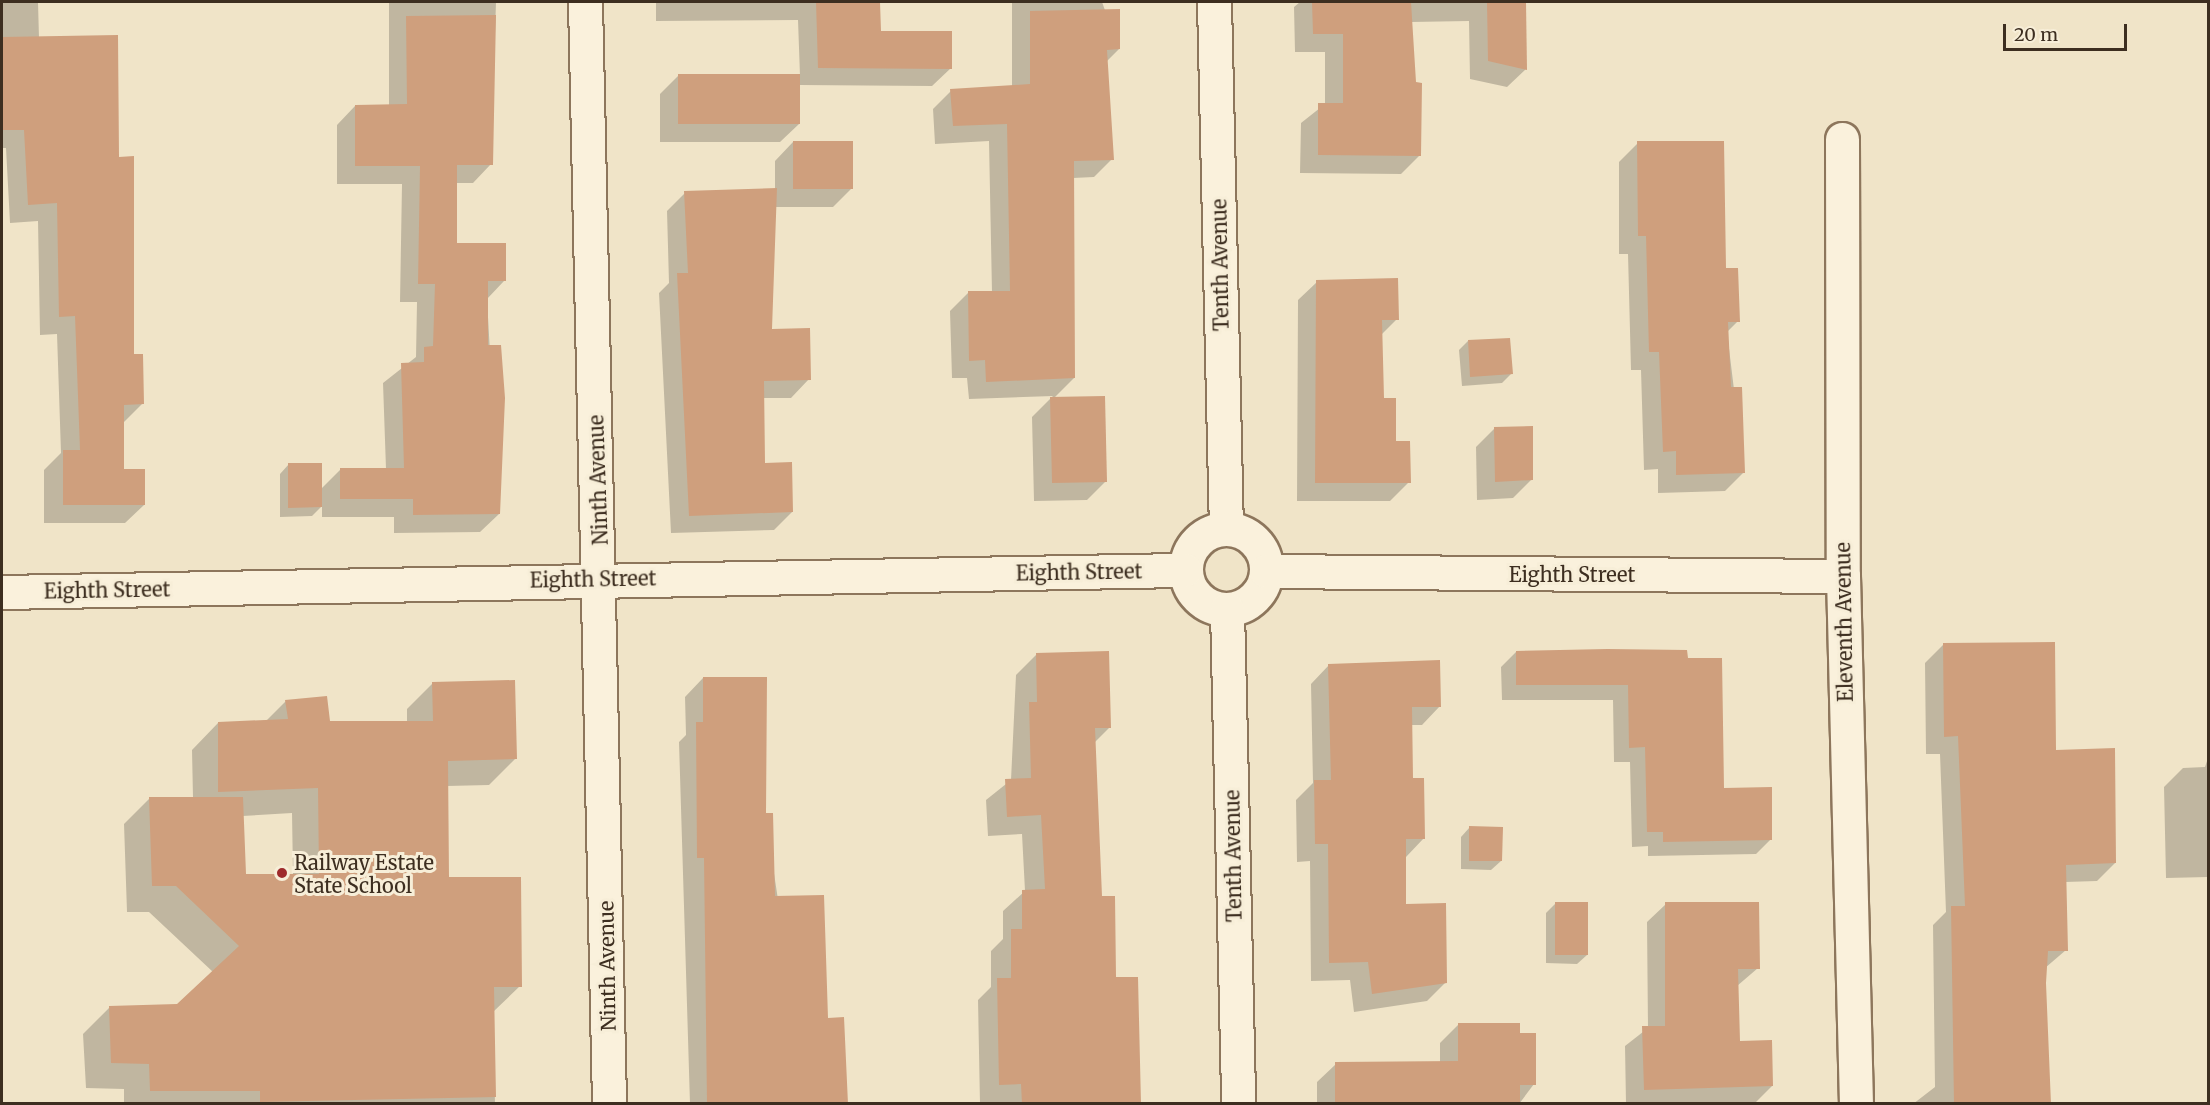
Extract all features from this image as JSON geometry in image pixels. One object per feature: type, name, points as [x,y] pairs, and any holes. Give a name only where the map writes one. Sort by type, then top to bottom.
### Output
[{"type":"street","name":"Ninth Avenue","points":[[585,2],[601,579],[609,1104]]},
{"type":"street","name":"Tenth Avenue","points":[[1214,2],[1226,529]]},
{"type":"street","name":"Eleventh Avenue","points":[[1842,139],[1843,576],[1856,1104]]},
{"type":"street","points":[[1226,529],[1255,541],[1266,571],[1249,602],[1227,609],[1193,594],[1185,570],[1201,536],[1226,529]]},
{"type":"street","name":"Eighth Street","points":[[2,592],[601,579],[1185,570]]},
{"type":"street","name":"Eighth Street","points":[[1266,571],[1843,576]]},
{"type":"street","name":"Tenth Avenue","points":[[1227,609],[1238,1104]]},
{"type":"building","points":[[816,2],[880,2],[881,31],[952,31],[952,69],[818,68]]},
{"type":"building","points":[[1312,2],[1411,2],[1416,82],[1422,83],[1421,156],[1318,155],[1318,103],[1343,103],[1343,34],[1313,34]]},
{"type":"building","points":[[1487,2],[1526,2],[1527,70],[1488,61]]},
{"type":"building","points":[[1120,9],[1120,49],[1107,50],[1114,160],[1074,161],[1075,378],[986,382],[985,360],[969,361],[968,291],[1010,291],[1007,124],[953,126],[950,89],[1030,84],[1030,11]]},
{"type":"building","points":[[496,15],[493,165],[457,165],[457,243],[506,243],[506,281],[488,281],[488,345],[501,345],[505,398],[500,514],[413,515],[413,499],[340,499],[340,468],[404,468],[401,363],[424,362],[424,347],[433,346],[435,284],[418,284],[420,166],[355,166],[355,105],[407,104],[406,16]]},
{"type":"building","points":[[118,35],[119,157],[134,156],[134,354],[143,354],[144,404],[124,405],[124,469],[145,469],[145,505],[63,505],[63,450],[80,450],[75,316],[59,317],[57,203],[28,205],[24,130],[2,130],[2,37]]},
{"type":"building","points":[[678,74],[800,74],[800,124],[678,124]]},
{"type":"building","points":[[793,141],[853,141],[853,189],[793,189]]},
{"type":"building","points":[[1637,141],[1724,141],[1726,268],[1738,268],[1740,322],[1728,322],[1731,387],[1742,387],[1745,473],[1676,475],[1676,451],[1663,452],[1659,352],[1649,352],[1646,236],[1638,236]]},
{"type":"building","points":[[777,188],[772,329],[810,328],[811,380],[764,381],[765,463],[792,462],[793,512],[689,516],[677,273],[688,273],[684,191]]},
{"type":"building","points":[[1398,278],[1399,320],[1382,320],[1384,398],[1396,398],[1396,441],[1410,441],[1411,483],[1315,483],[1316,280]]},
{"type":"building","points":[[1510,338],[1513,374],[1470,377],[1468,340]]},
{"type":"building","points":[[1105,396],[1107,482],[1052,483],[1050,397]]},
{"type":"building","points":[[1533,426],[1533,480],[1495,482],[1494,427]]},
{"type":"building","points":[[288,463],[322,463],[322,507],[288,508]]},
{"type":"building","points":[[2055,642],[2056,750],[2115,748],[2116,863],[2066,865],[2068,951],[2048,951],[2046,983],[2051,1104],[1954,1104],[1951,906],[1965,906],[1958,736],[1944,737],[1943,643]]},
{"type":"building","points":[[1687,650],[1688,658],[1722,658],[1724,788],[1772,787],[1772,840],[1663,842],[1663,832],[1647,832],[1645,747],[1629,748],[1628,685],[1516,685],[1516,651]]},
{"type":"building","points":[[1109,651],[1111,728],[1095,728],[1102,896],[1115,896],[1116,977],[1138,977],[1141,1104],[1022,1104],[1021,1084],[999,1085],[997,978],[1011,978],[1011,929],[1022,929],[1022,890],[1045,889],[1041,815],[1007,817],[1005,779],[1031,778],[1029,702],[1037,702],[1036,653]]},
{"type":"building","points":[[1440,660],[1441,707],[1412,707],[1413,778],[1424,778],[1425,839],[1406,839],[1406,904],[1446,903],[1447,983],[1372,994],[1368,962],[1329,963],[1328,844],[1315,844],[1314,780],[1331,780],[1328,664]]},
{"type":"building","points":[[703,677],[767,677],[766,813],[773,813],[775,896],[824,895],[828,1018],[844,1017],[848,1104],[707,1104],[704,858],[697,858],[696,722],[703,722]]},
{"type":"building","points":[[515,680],[517,759],[448,761],[449,877],[521,877],[522,987],[494,987],[496,1097],[260,1102],[260,1091],[150,1091],[149,1064],[111,1063],[109,1006],[177,1004],[239,946],[176,886],[152,886],[149,797],[243,797],[246,874],[319,874],[318,788],[218,792],[218,722],[288,719],[285,700],[327,696],[330,721],[433,721],[432,682]]},
{"type":"building","points":[[1469,826],[1503,827],[1502,861],[1469,861]]},
{"type":"building","points":[[1555,902],[1588,902],[1588,955],[1555,955]]},
{"type":"building","points":[[1665,902],[1759,902],[1760,969],[1738,969],[1740,1041],[1772,1040],[1773,1086],[1644,1090],[1642,1026],[1665,1026]]},
{"type":"building","points":[[1458,1023],[1520,1023],[1520,1033],[1536,1033],[1536,1085],[1520,1085],[1520,1104],[1335,1104],[1335,1062],[1458,1061]]},
{"type":"place","name":"Railway Estate State School","points":[[282,873]]}]
